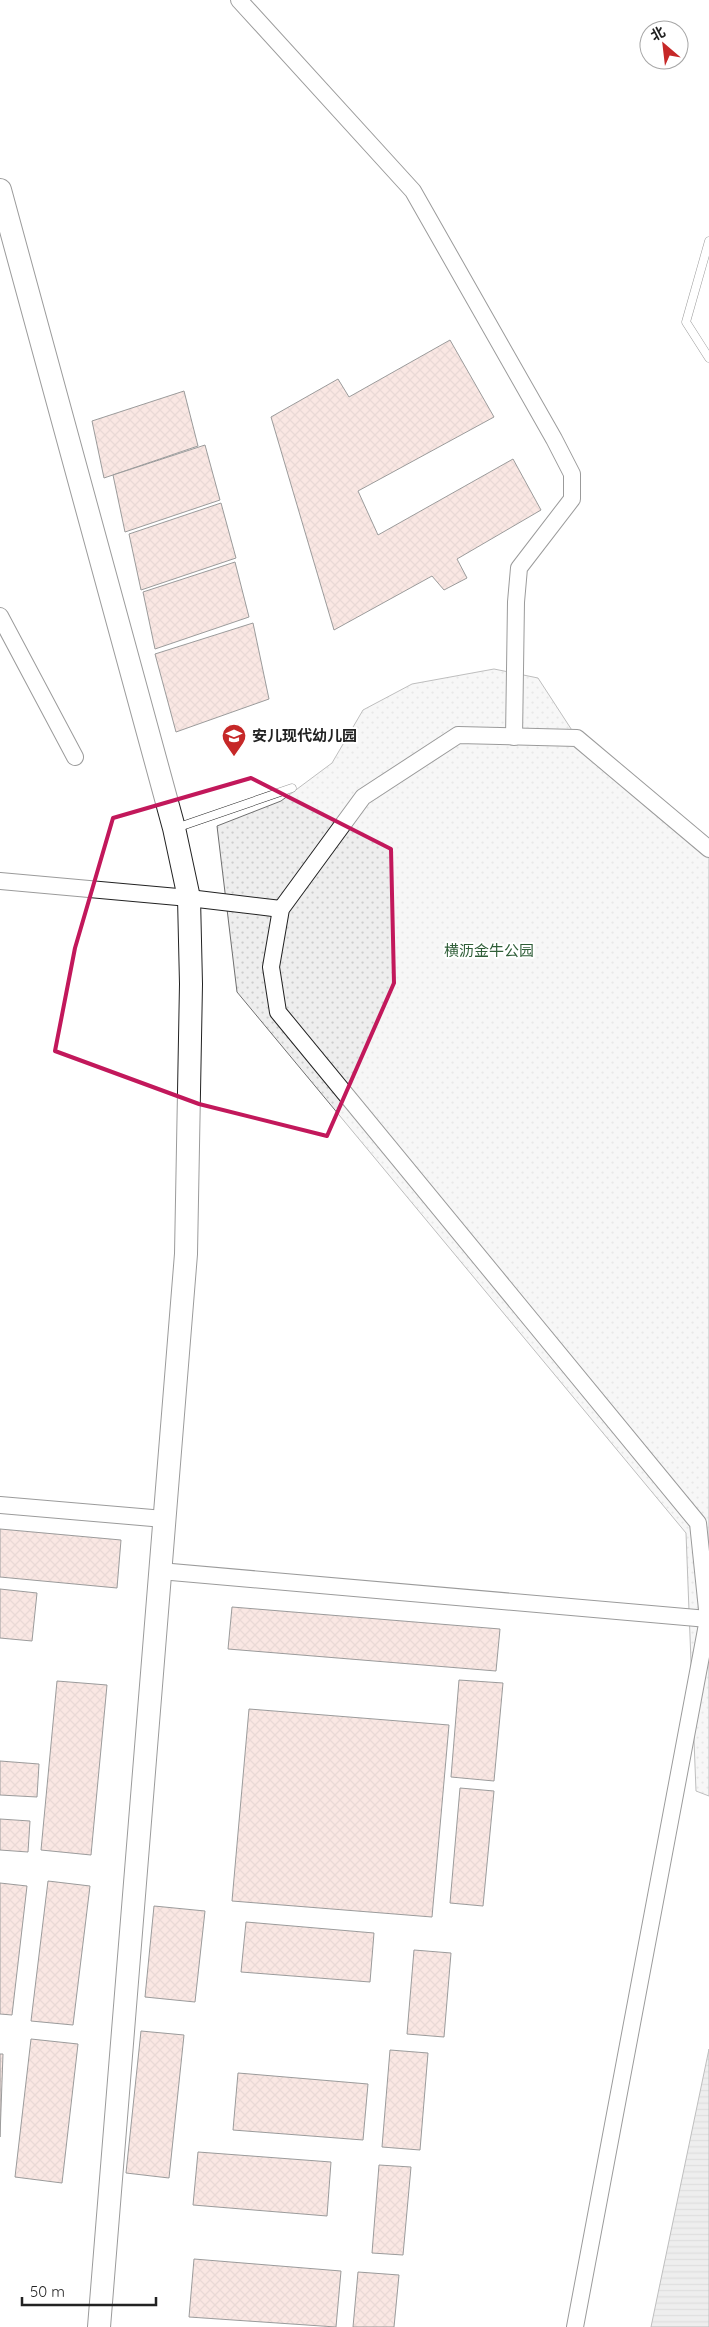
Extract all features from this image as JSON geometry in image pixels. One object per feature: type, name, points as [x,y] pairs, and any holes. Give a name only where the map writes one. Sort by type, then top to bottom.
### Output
[{"type":"street","points":[[239,0],[412,191],[554,439],[572,474],[572,499],[519,568],[516,602],[514,737]]},
{"type":"street","points":[[0,190],[174,828],[189,898],[191,984],[186,1254],[99,2327]]},
{"type":"street","points":[[0,616],[75,757]]},
{"type":"street","points":[[574,2327],[708,1619],[698,1523],[278,1012],[271,967],[281,909],[363,797],[458,735],[578,738],[709,849]]},
{"type":"street","points":[[0,880],[281,909]]},
{"type":"street","points":[[0,1505],[164,1519]]},
{"type":"street","points":[[160,1571],[708,1619]]},
{"type":"lane","points":[[709,241],[686,322],[709,358]]},
{"type":"lane","points":[[174,828],[292,788]]},
{"type":"highlighted area","points":[[251,778],[391,849],[394,983],[327,1136],[199,1104],[55,1051],[75,948],[113,818]]},
{"type":"green space","name":"横沥金牛公园","points":[[494,669],[538,678],[577,738],[709,849],[709,1796],[696,1791],[686,1533],[237,992],[217,826],[281,801],[332,763],[363,710],[412,684]]},
{"type":"shaded area","points":[[709,2049],[709,2327],[651,2327]]},
{"type":"building","points":[[450,340],[494,417],[358,491],[378,535],[513,459],[541,510],[457,559],[467,578],[444,590],[432,576],[334,630],[271,417],[338,379],[349,397]]},
{"type":"building","points":[[184,391],[198,446],[104,478],[92,421]]},
{"type":"building","points":[[205,445],[220,500],[125,532],[113,475]]},
{"type":"building","points":[[221,503],[236,558],[141,590],[129,534]]},
{"type":"building","points":[[235,562],[249,617],[155,649],[143,592]]},
{"type":"building","points":[[253,623],[269,699],[176,732],[155,654]]},
{"type":"building","points":[[0,1529],[121,1540],[117,1588],[0,1577]]},
{"type":"building","points":[[0,1589],[37,1593],[32,1641],[0,1638]]},
{"type":"building","points":[[232,1607],[500,1629],[496,1671],[228,1649]]},
{"type":"building","points":[[459,1680],[503,1683],[494,1781],[451,1777]]},
{"type":"building","points":[[57,1681],[107,1685],[91,1855],[41,1850]]},
{"type":"building","points":[[249,1709],[449,1725],[432,1917],[232,1901]]},
{"type":"building","points":[[0,1761],[39,1764],[37,1797],[0,1795]]},
{"type":"building","points":[[460,1788],[494,1791],[483,1906],[450,1903]]},
{"type":"building","points":[[0,1819],[30,1821],[28,1852],[0,1850]]},
{"type":"building","points":[[48,1881],[90,1886],[73,2025],[31,2021]]},
{"type":"building","points":[[0,1883],[27,1886],[12,2015],[0,2014]]},
{"type":"building","points":[[154,1906],[205,1911],[195,2002],[145,1997]]},
{"type":"building","points":[[246,1922],[374,1933],[370,1982],[241,1972]]},
{"type":"building","points":[[414,1950],[451,1953],[444,2037],[407,2034]]},
{"type":"building","points":[[141,2031],[184,2035],[169,2178],[126,2173]]},
{"type":"building","points":[[31,2039],[78,2044],[62,2183],[15,2177]]},
{"type":"building","points":[[390,2050],[428,2053],[420,2150],[382,2147]]},
{"type":"building","points":[[0,2054],[3,2054],[0,2137]]},
{"type":"building","points":[[238,2073],[368,2084],[363,2140],[233,2130]]},
{"type":"building","points":[[198,2152],[331,2162],[327,2216],[193,2205]]},
{"type":"building","points":[[379,2165],[411,2167],[403,2255],[372,2253]]},
{"type":"building","points":[[194,2259],[341,2271],[336,2327],[189,2317]]},
{"type":"building","points":[[358,2272],[399,2275],[394,2327],[353,2327]]},
{"type":"place","name":"安儿现代幼儿园","points":[[234,757]]}]
